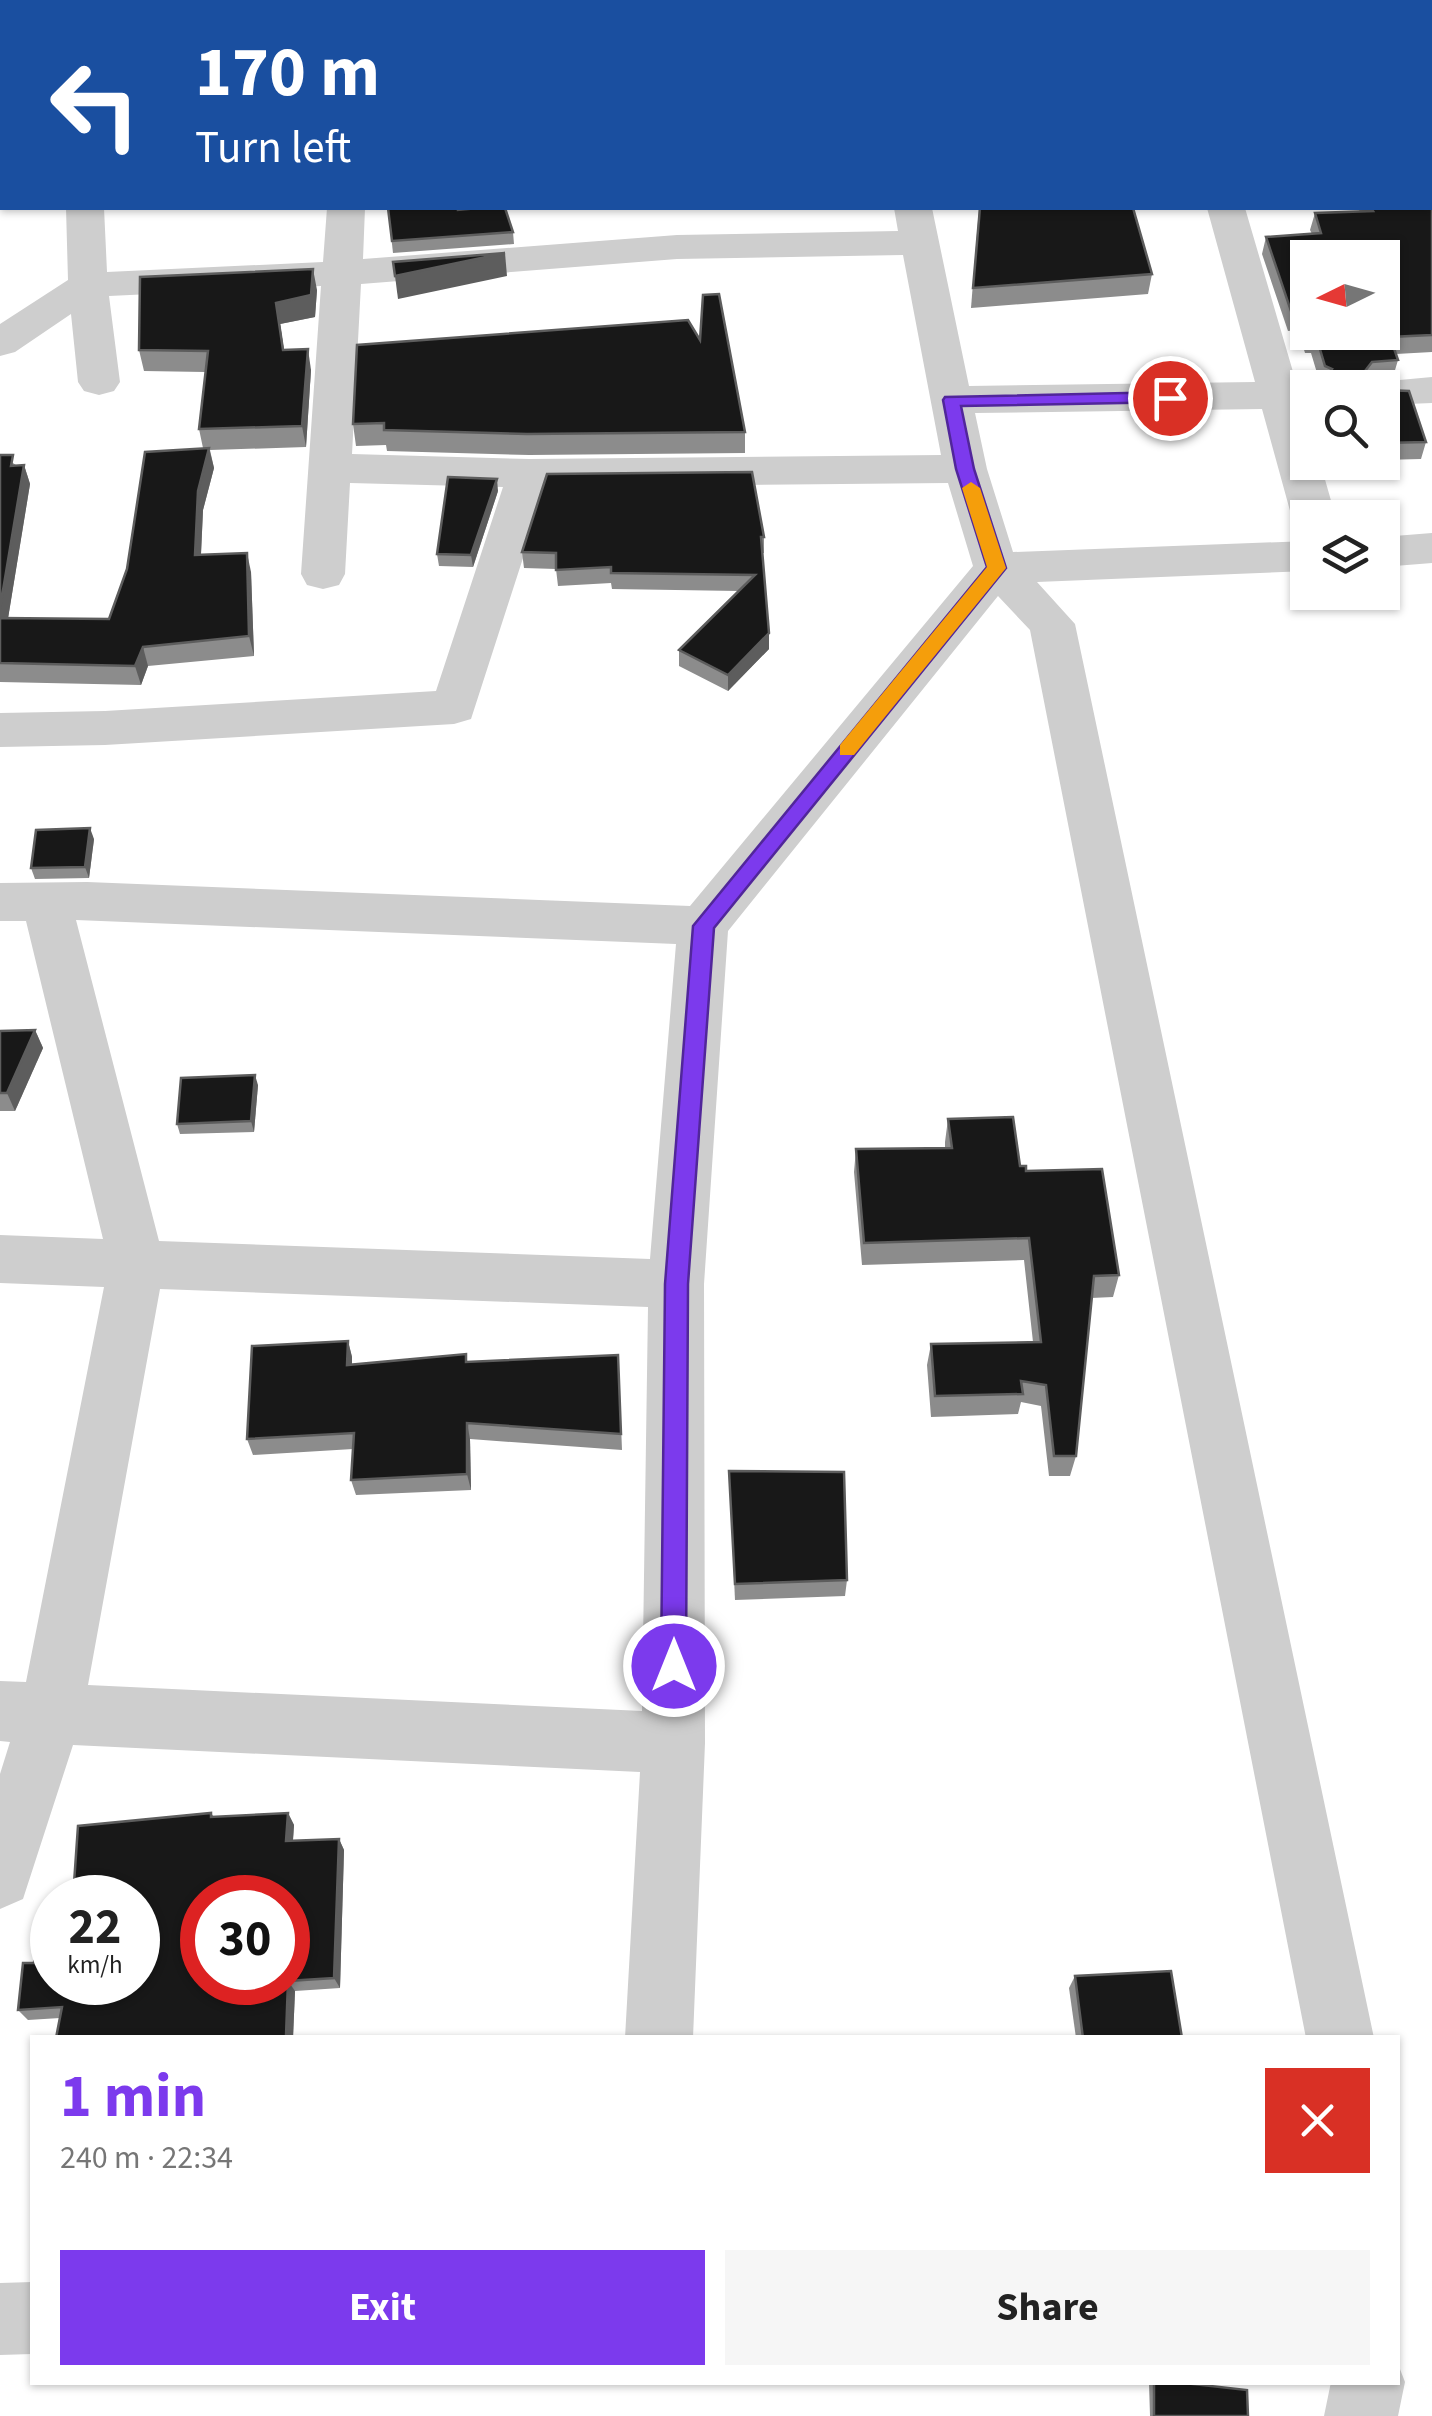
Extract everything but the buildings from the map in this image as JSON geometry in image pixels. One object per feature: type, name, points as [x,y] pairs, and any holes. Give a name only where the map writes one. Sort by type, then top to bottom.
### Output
[{"type":"street","points":[[86,210],[88,286],[99,382]]},
{"type":"street","points":[[323,574],[346,210]]},
{"type":"street","points":[[668,210],[677,247]]},
{"type":"street","points":[[1227,210],[1290,385]]},
{"type":"street","points":[[0,343],[88,286],[344,272],[916,225],[965,469],[996,568],[1052,624],[1339,2035]]},
{"type":"street","points":[[1400,391],[1432,390]]},
{"type":"street","points":[[951,400],[1290,396]]},
{"type":"street","points":[[331,468],[528,474],[965,469]]},
{"type":"street","points":[[0,730],[104,728],[454,707],[528,474]]},
{"type":"street","points":[[1400,551],[1432,548]]},
{"type":"street","points":[[659,2035],[673,1742],[676,1284],[703,926],[996,568],[1290,557]]},
{"type":"street","points":[[0,1876],[25,1712],[137,1263],[23,902],[703,926]]},
{"type":"street","points":[[0,1259],[676,1284]]},
{"type":"street","points":[[25,1712],[673,1742]]},
{"type":"street","points":[[0,2319],[30,2318]]},
{"type":"street","points":[[1362,2416],[1367,2385]]},
{"type":"slow traffic","points":[[847,750],[996,568],[971,488]]},
{"type":"route","points":[[674,1666],[676,1284],[703,926],[996,568],[965,469],[951,400],[1170,398]]}]
